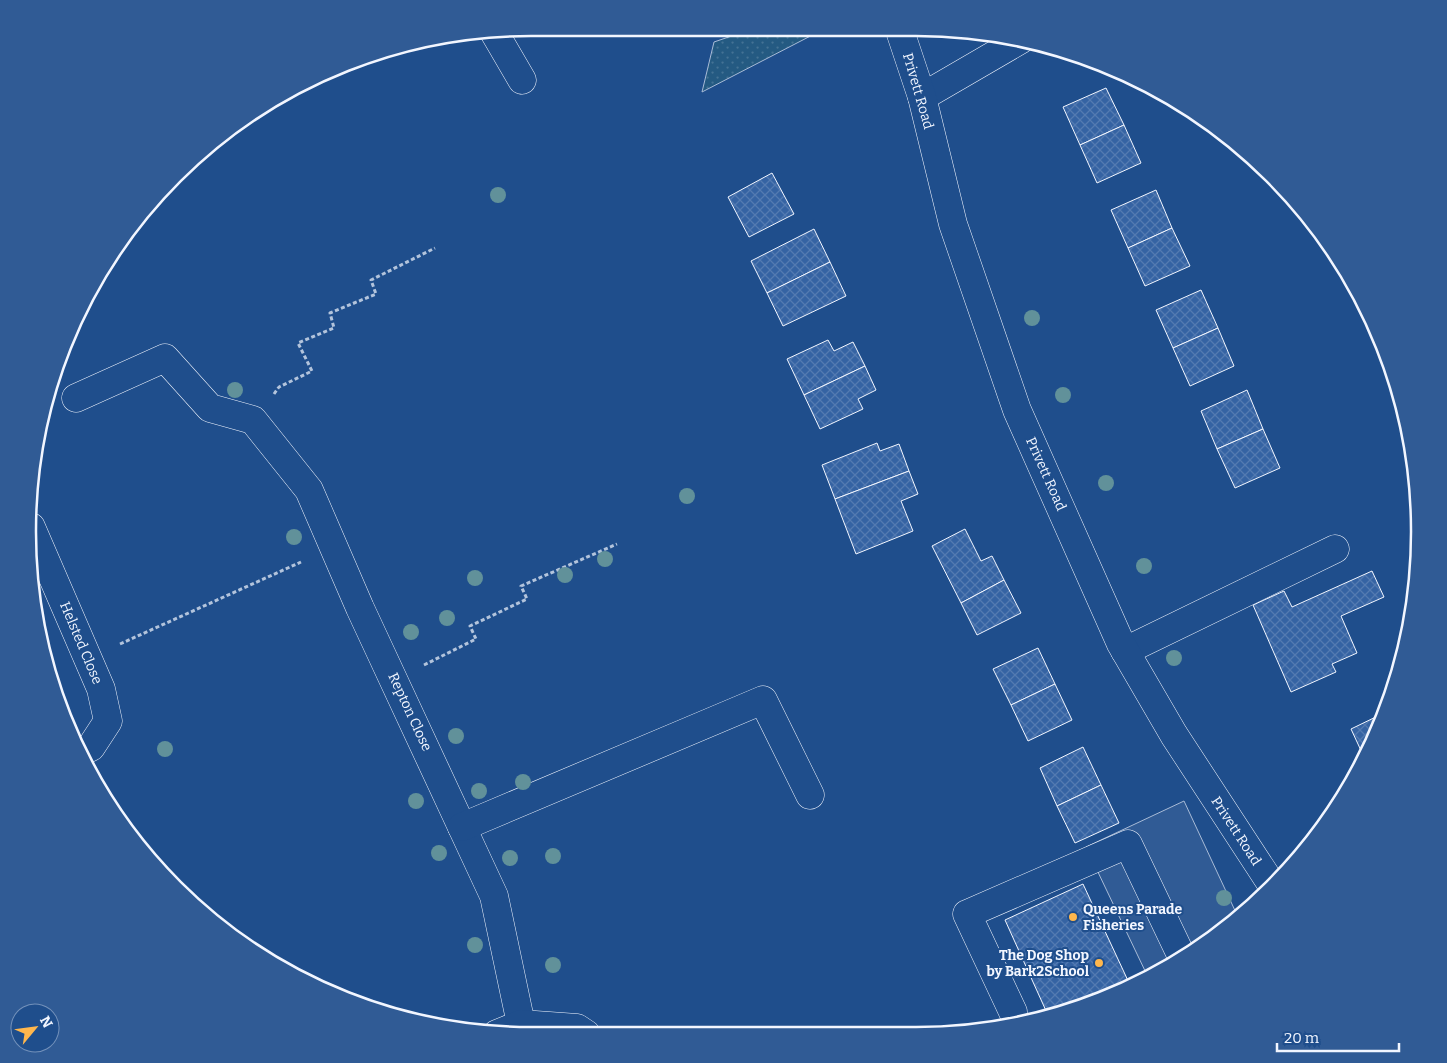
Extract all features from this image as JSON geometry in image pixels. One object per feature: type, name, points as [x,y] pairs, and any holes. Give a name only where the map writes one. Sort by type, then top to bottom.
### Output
[{"type":"street","name":"Privett Road","points":[[902,36],[922,97],[953,224],[1018,410],[1125,651],[1174,735],[1268,879]]},
{"type":"street","points":[[497,37],[522,80]]},
{"type":"street","points":[[922,97],[1010,46]]},
{"type":"street","points":[[76,398],[166,358],[210,408],[254,420]]},
{"type":"street","name":"Repton Close","points":[[254,420],[309,490],[494,896],[509,1026]]},
{"type":"street","name":"Helsted Close","points":[[36,539],[101,690],[108,721],[91,747],[86,749]]},
{"type":"street","points":[[1125,651],[1335,549]]},
{"type":"street","points":[[462,827],[763,700],[810,795]]},
{"type":"street","points":[[1013,1012],[967,914],[1128,844],[1179,950]]},
{"type":"path","points":[[254,420],[279,387],[312,371],[298,343],[334,328],[330,314],[376,294],[372,280],[435,248]]},
{"type":"path","points":[[394,679],[476,639],[470,626],[527,599],[521,586],[617,544]]},
{"type":"path","points":[[88,659],[334,548]]},
{"type":"shaded area","points":[[732,36],[810,36],[702,92],[714,42]]},
{"type":"shaded area","points":[[1184,801],[1235,910],[1191,943],[1145,970],[1086,847]]},
{"type":"building","points":[[1106,88],[1124,125],[1080,145],[1063,107]]},
{"type":"building","points":[[1124,125],[1141,163],[1097,183],[1080,145]]},
{"type":"building","points":[[772,173],[794,214],[749,237],[728,197]]},
{"type":"building","points":[[1156,190],[1172,228],[1128,248],[1111,210]]},
{"type":"building","points":[[1172,228],[1190,266],[1145,286],[1128,248]]},
{"type":"building","points":[[814,229],[830,262],[767,293],[751,261]]},
{"type":"building","points":[[830,262],[846,296],[783,326],[767,293]]},
{"type":"building","points":[[1201,290],[1218,328],[1173,348],[1156,310]]},
{"type":"building","points":[[1218,328],[1234,366],[1190,386],[1173,348]]},
{"type":"building","points":[[828,340],[834,351],[853,342],[865,366],[804,395],[787,359]]},
{"type":"building","points":[[865,366],[876,390],[858,399],[863,409],[820,429],[804,395]]},
{"type":"building","points":[[1247,390],[1263,429],[1217,449],[1201,411]]},
{"type":"building","points":[[1263,429],[1280,468],[1235,488],[1217,449]]},
{"type":"building","points":[[877,443],[880,451],[899,444],[909,471],[835,499],[822,465]]},
{"type":"building","points":[[909,471],[918,494],[901,501],[913,531],[856,554],[835,499]]},
{"type":"building","points":[[965,529],[981,561],[992,556],[1004,580],[961,603],[932,546]]},
{"type":"building","points":[[1372,571],[1384,597],[1341,616],[1357,653],[1332,664],[1336,672],[1291,692],[1253,605],[1284,591],[1292,607]]},
{"type":"building","points":[[1004,580],[1021,613],[977,635],[961,603]]},
{"type":"building","points":[[1038,648],[1055,684],[1011,705],[993,669]]},
{"type":"building","points":[[1055,684],[1072,720],[1028,741],[1011,705]]},
{"type":"building","points":[[1374,718],[1361,750],[1351,729]]},
{"type":"building","points":[[1083,747],[1101,785],[1057,806],[1040,768]]},
{"type":"building","points":[[1101,785],[1119,823],[1075,843],[1057,806]]},
{"type":"building","points":[[1083,884],[1127,979],[1045,1010],[1005,920]]},
{"type":"place","name":"Queens Parade Fisheries","points":[[1073,917]]},
{"type":"place","name":"The Dog Shop by Bark2School","points":[[1099,963]]}]
